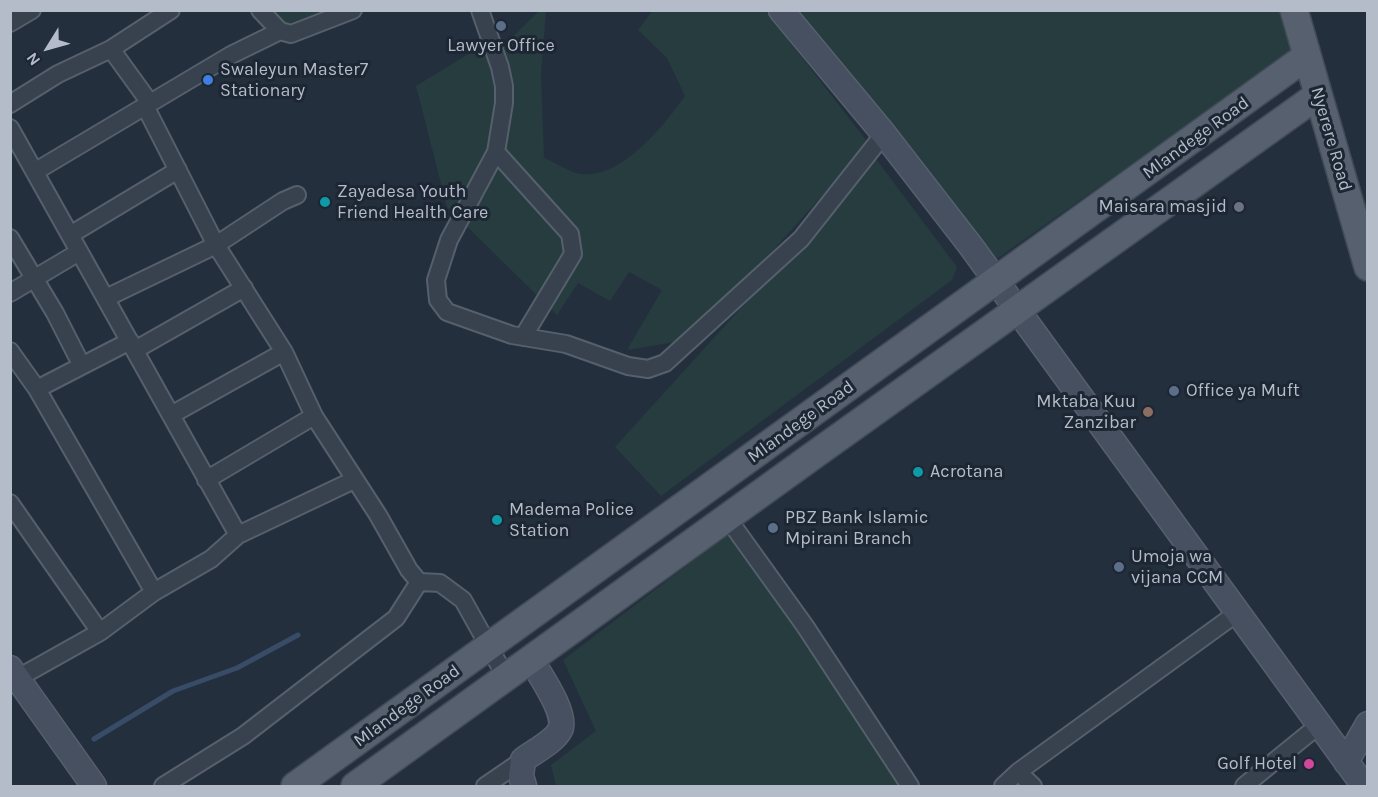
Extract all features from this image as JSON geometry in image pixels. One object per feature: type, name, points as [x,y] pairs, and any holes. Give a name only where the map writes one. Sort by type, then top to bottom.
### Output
[{"type":"main road","name":"Nyerere Road","points":[[1294,10],[1368,267]]},
{"type":"main road","name":"Mlandege Road","points":[[303,784],[489,646],[997,282],[1307,56]]},
{"type":"main road","name":"Mlandege Road","points":[[354,786],[532,661],[726,516],[1318,95]]},
{"type":"main road","points":[[599,567],[620,596]]},
{"type":"main road","points":[[407,706],[426,735]]},
{"type":"street","points":[[10,23],[32,10]]},
{"type":"street","points":[[10,104],[58,74],[111,49],[171,10]]},
{"type":"street","points":[[260,10],[280,31],[291,34],[353,10]]},
{"type":"street","points":[[480,10],[504,86],[496,152],[450,240],[436,280],[438,300],[447,312],[468,321],[523,337],[566,344],[628,366],[648,369],[665,363],[801,239],[884,134]]},
{"type":"street","points":[[781,10],[884,134],[997,282],[1364,786]]},
{"type":"street","points":[[36,171],[231,55],[280,31]]},
{"type":"street","points":[[111,49],[148,105],[216,245],[284,352],[314,416],[409,570],[419,582],[440,584],[463,600],[507,679]]},
{"type":"street","points":[[10,128],[238,535]]},
{"type":"street","points":[[496,152],[562,224],[573,244],[573,254],[523,337]]},
{"type":"street","points":[[70,235],[178,170]]},
{"type":"street","points":[[106,298],[216,245],[283,201],[297,195]]},
{"type":"street","points":[[10,238],[55,313],[81,364]]},
{"type":"street","points":[[10,293],[79,252]]},
{"type":"street","points":[[37,389],[81,364],[133,345],[244,288]]},
{"type":"street","points":[[10,351],[37,389],[154,592]]},
{"type":"street","points":[[171,415],[284,352]]},
{"type":"street","points":[[206,480],[314,416]]},
{"type":"street","points":[[94,786],[14,673],[100,632],[154,592],[211,559],[238,535],[354,480]]},
{"type":"street","points":[[10,503],[100,632]]},
{"type":"street","points":[[726,516],[805,626],[910,786]]},
{"type":"street","points":[[163,786],[243,736],[396,618],[419,582]]},
{"type":"street","points":[[1003,786],[1018,772],[1237,613]]},
{"type":"street","points":[[485,786],[559,733],[563,723],[560,711],[532,661]]},
{"type":"street","points":[[1346,762],[1368,724]]},
{"type":"street","points":[[1244,786],[1319,725]]},
{"type":"street","points":[[523,760],[521,776],[524,786]]},
{"type":"street","points":[[1018,772],[1033,786]]},
{"type":"green space","points":[[272,11],[338,11],[291,28]]},
{"type":"green space","points":[[539,11],[546,11],[541,74],[544,158],[573,172],[597,173],[612,168],[627,159],[666,121],[685,96],[667,58],[638,30],[652,11],[766,11],[869,144],[693,339],[627,350],[662,290],[629,272],[610,301],[578,283],[557,315],[447,207],[416,86],[488,42],[500,49]]},
{"type":"green space","points":[[799,11],[1289,11],[1299,46],[991,263]]},
{"type":"green space","points":[[876,159],[957,267],[952,280],[661,496],[615,447]]},
{"type":"green space","points":[[732,531],[905,786],[556,786],[551,765],[596,731],[563,660]]},
{"type":"waterway","points":[[94,739],[173,691],[237,668],[298,635]]},
{"type":"place","name":"Lawyer Office","points":[[501,26]]},
{"type":"place","name":"Swaleyun Master7 Stationary","points":[[208,80]]},
{"type":"place","name":"Zayadesa Youth Friend Health Care","points":[[325,202]]},
{"type":"place","name":"Maisara masjid","points":[[1239,207]]},
{"type":"place","name":"Office ya Muft","points":[[1174,391]]},
{"type":"place","name":"Mktaba Kuu Zanzibar","points":[[1148,412]]},
{"type":"place","name":"Acrotana","points":[[918,472]]},
{"type":"place","name":"Madema Police Station","points":[[497,520]]},
{"type":"place","name":"PBZ Bank Islamic Mpirani Branch","points":[[773,528]]},
{"type":"place","name":"Umoja wa vijana CCM","points":[[1119,567]]},
{"type":"place","name":"Golf Hotel","points":[[1309,764]]}]
